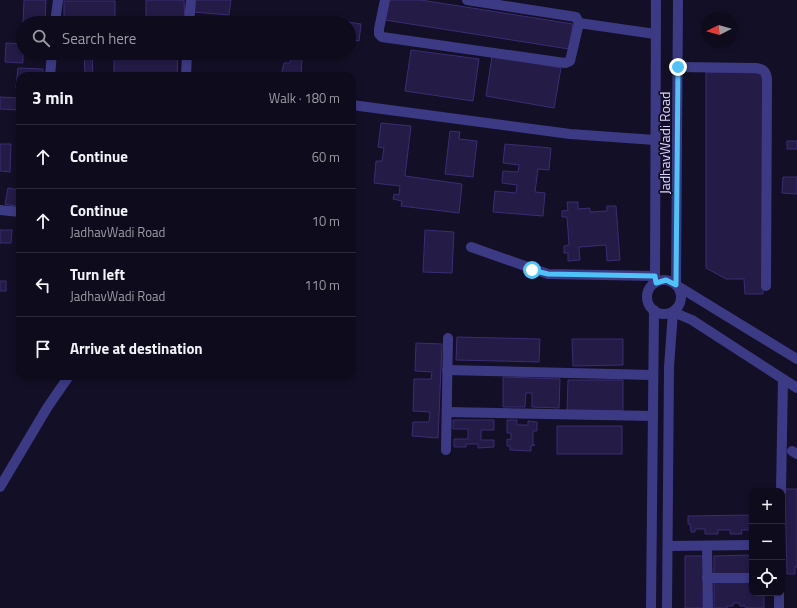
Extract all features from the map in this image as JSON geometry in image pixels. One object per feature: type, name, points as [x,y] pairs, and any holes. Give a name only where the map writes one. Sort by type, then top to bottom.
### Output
[{"type":"street","points":[[56,16],[58,0]]},
{"type":"street","points":[[190,16],[191,0]]},
{"type":"street","points":[[385,0],[379,29],[379,34],[382,37],[565,63],[570,61],[579,23],[576,17],[468,0]]},
{"type":"street","name":"JadhavWadi Road","points":[[654,310],[650,306],[647,296],[655,280],[656,0]]},
{"type":"street","name":"JadhavWadi Road","points":[[673,312],[677,309],[681,299],[679,289],[676,285],[678,0]]},
{"type":"street","points":[[579,23],[656,34]]},
{"type":"street","points":[[50,72],[51,60]]},
{"type":"street","points":[[186,72],[187,60]]},
{"type":"street","points":[[678,67],[762,68],[766,72],[766,286]]},
{"type":"street","points":[[356,105],[570,134],[655,140]]},
{"type":"street","points":[[0,210],[16,212]]},
{"type":"street","points":[[471,247],[548,274],[666,280],[797,359]]},
{"type":"street","points":[[651,608],[654,310],[663,314],[673,312],[692,320],[797,388]]},
{"type":"street","points":[[668,608],[669,367],[673,312]]},
{"type":"street","points":[[446,450],[448,338]]},
{"type":"street","points":[[447,370],[653,375]]},
{"type":"street","points":[[781,488],[783,379]]},
{"type":"street","points":[[0,487],[47,408],[67,380]]},
{"type":"street","points":[[447,412],[653,416]]},
{"type":"street","points":[[668,546],[749,545]]},
{"type":"street","points":[[707,546],[708,608]]},
{"type":"street","points":[[708,578],[749,578]]},
{"type":"street","points":[[778,608],[779,596]]},
{"type":"building","points":[[24,0],[46,0],[45,16],[23,16]]},
{"type":"building","points":[[146,0],[184,0],[185,16],[146,16]]},
{"type":"building","points":[[194,0],[231,0],[229,15],[193,12]]},
{"type":"building","points":[[388,0],[421,0],[573,24],[569,49],[385,20]]},
{"type":"building","points":[[64,1],[115,1],[115,16],[64,16]]},
{"type":"building","points":[[356,23],[361,24],[359,41],[356,40]]},
{"type":"building","points":[[6,43],[16,44],[16,60],[23,60],[23,63],[5,62]]},
{"type":"building","points":[[411,50],[479,59],[473,101],[405,91]]},
{"type":"building","points":[[492,56],[561,68],[554,108],[486,96]]},
{"type":"building","points":[[84,60],[92,60],[93,72],[85,72]]},
{"type":"building","points":[[114,60],[178,60],[177,72],[114,72]]},
{"type":"building","points":[[290,60],[302,60],[301,72],[282,72],[284,63],[290,63]]},
{"type":"building","points":[[18,68],[43,69],[43,72],[18,72]]},
{"type":"building","points":[[706,72],[763,73],[763,294],[745,294],[744,279],[726,279],[706,268]]},
{"type":"building","points":[[0,97],[16,98],[16,110],[0,109]]},
{"type":"building","points":[[381,123],[411,126],[405,176],[462,184],[459,213],[401,206],[402,201],[393,199],[394,194],[399,195],[400,186],[374,183],[376,161],[382,161],[384,148],[378,147]]},
{"type":"building","points":[[450,131],[460,132],[459,139],[477,141],[473,177],[445,174]]},
{"type":"building","points":[[787,141],[797,141],[797,149],[787,149]]},
{"type":"building","points":[[0,144],[11,144],[10,172],[0,171]]},
{"type":"building","points":[[505,144],[551,148],[549,170],[538,169],[535,192],[545,193],[543,216],[493,212],[495,191],[516,193],[517,185],[502,183],[503,171],[518,172],[519,165],[503,163]]},
{"type":"building","points":[[783,177],[797,177],[797,194],[782,193]]},
{"type":"building","points":[[8,188],[16,189],[16,206],[5,204]]},
{"type":"building","points":[[567,202],[578,202],[578,209],[590,208],[590,212],[607,211],[607,206],[616,206],[620,260],[607,261],[606,245],[579,247],[580,260],[568,261],[568,253],[564,253],[564,246],[569,245],[567,217],[562,217],[562,211],[568,210]]},
{"type":"building","points":[[0,230],[12,230],[11,243],[0,243]]},
{"type":"building","points":[[425,230],[454,232],[452,273],[423,272]]},
{"type":"building","points":[[0,281],[6,281],[6,291],[0,291]]},
{"type":"building","points":[[457,337],[540,339],[539,362],[456,360]]},
{"type":"building","points":[[572,339],[623,339],[623,365],[573,366]]},
{"type":"building","points":[[416,343],[442,344],[438,438],[412,436],[413,422],[429,422],[430,412],[413,411],[414,379],[431,379],[432,372],[415,371]]},
{"type":"building","points":[[503,377],[560,379],[559,408],[532,407],[532,393],[526,393],[525,407],[503,407]]},
{"type":"building","points":[[568,380],[623,380],[623,411],[567,411]]},
{"type":"building","points":[[453,420],[494,420],[494,430],[481,430],[481,440],[494,440],[494,447],[478,448],[478,444],[466,444],[466,447],[454,447],[454,439],[468,439],[468,429],[453,429]]},
{"type":"building","points":[[507,420],[517,420],[517,425],[528,425],[528,421],[537,422],[537,431],[533,431],[533,444],[535,445],[531,446],[531,451],[510,450],[510,446],[507,446],[507,439],[511,440],[511,433],[507,433]]},
{"type":"building","points":[[557,426],[622,426],[622,454],[557,454]]},
{"type":"building","points":[[785,489],[797,489],[797,567],[795,567],[795,574],[787,574]]},
{"type":"building","points":[[749,515],[749,530],[741,530],[742,534],[730,534],[730,530],[718,530],[718,534],[705,534],[705,529],[695,529],[695,532],[691,532],[690,524],[688,524],[688,516]]},
{"type":"building","points":[[749,555],[749,574],[714,575],[714,556]]},
{"type":"building","points":[[685,556],[704,556],[703,608],[685,608]]},
{"type":"building","points":[[714,582],[749,582],[749,596],[764,596],[764,608],[746,608],[745,606],[740,606],[739,603],[733,603],[733,606],[727,606],[727,608],[714,608]]},
{"type":"route","points":[[532,270],[548,274],[655,276],[656,283],[666,280],[676,285],[678,67]]}]
